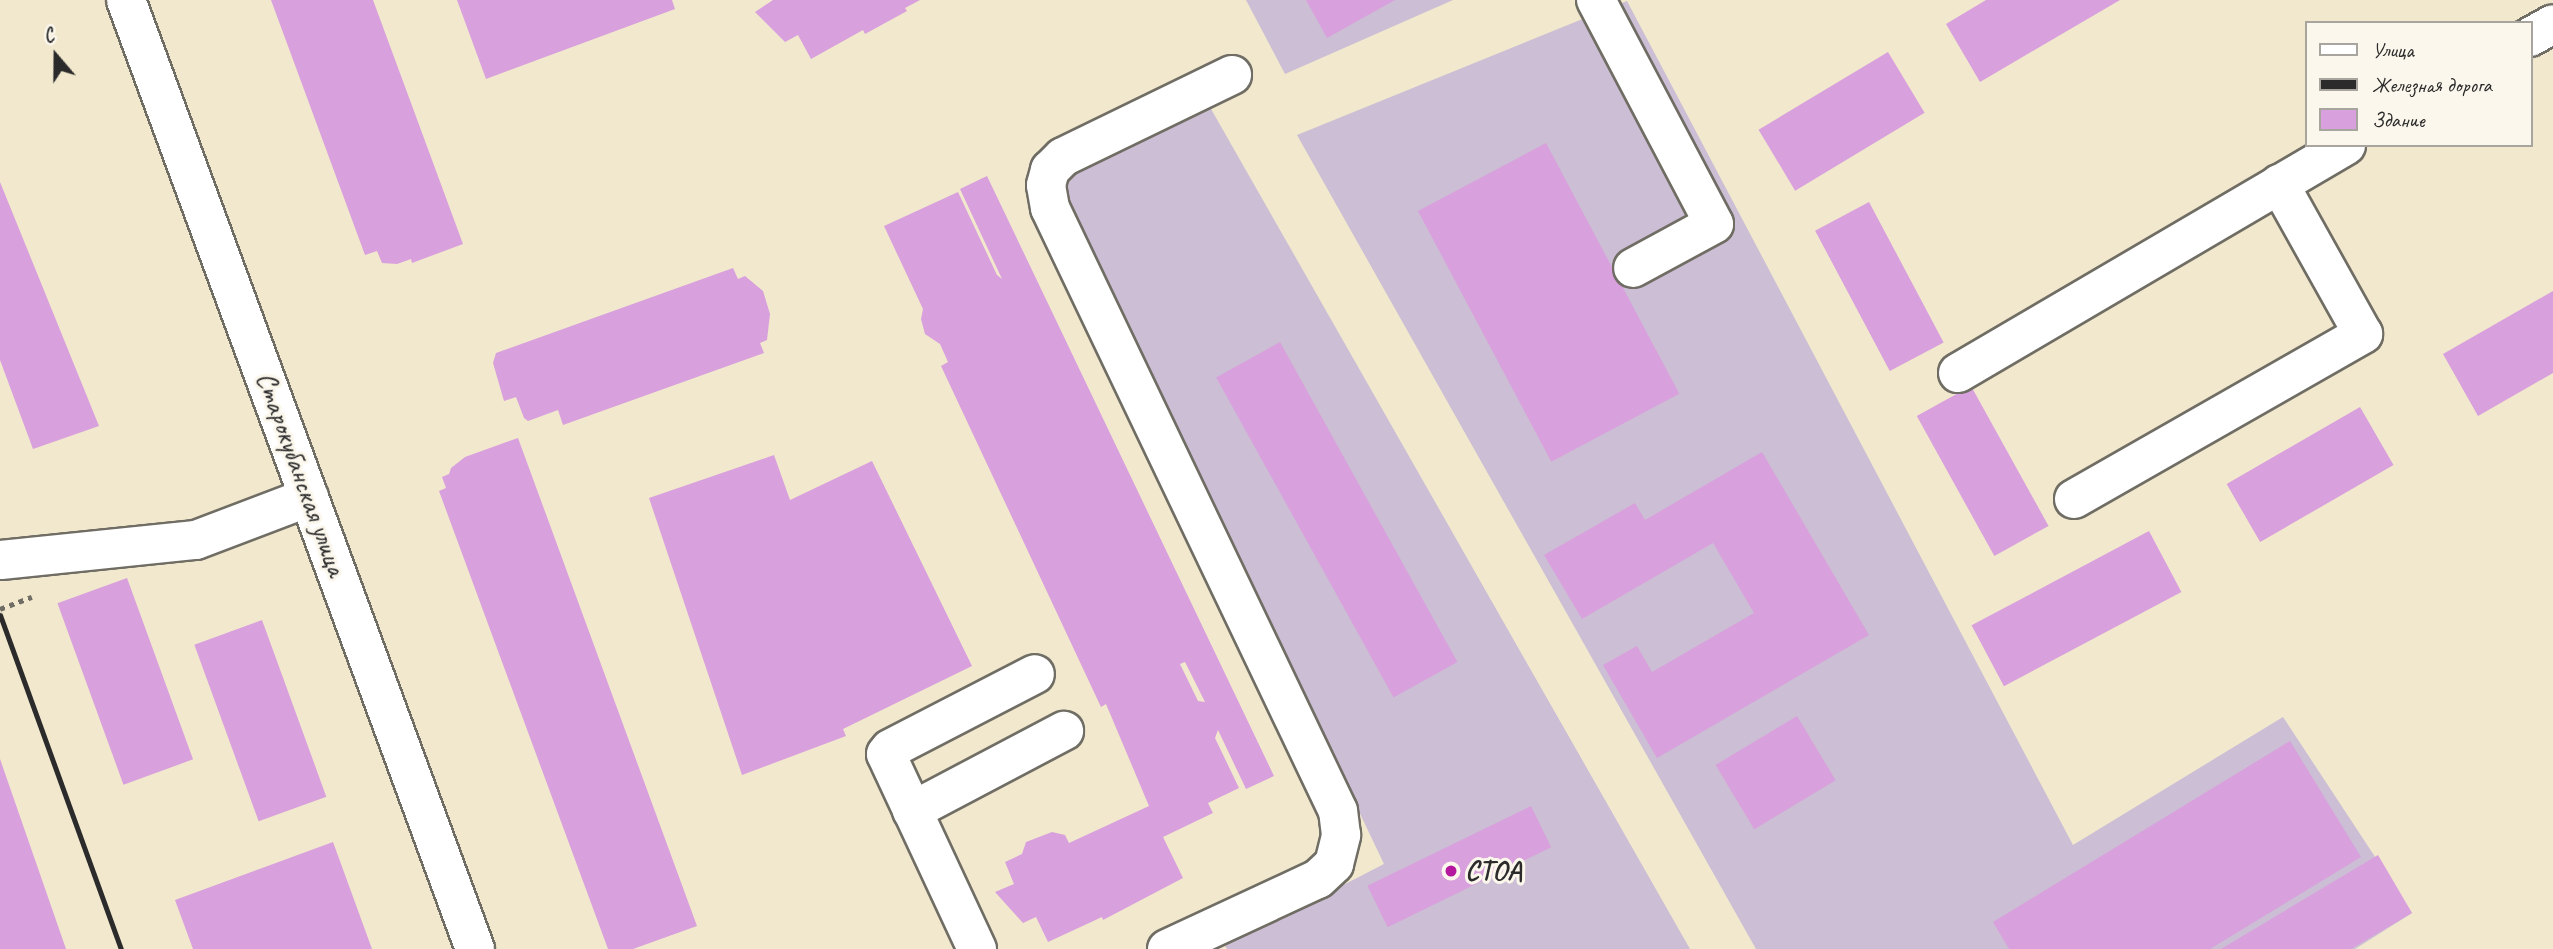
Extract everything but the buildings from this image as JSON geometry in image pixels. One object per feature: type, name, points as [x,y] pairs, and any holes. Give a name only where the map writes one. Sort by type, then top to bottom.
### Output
[{"type":"street","name":"Старокубанская улица","points":[[126,0],[475,949]]},
{"type":"street","points":[[1596,0],[1714,224],[1633,268]]},
{"type":"street","points":[[2532,36],[2553,24]]},
{"type":"street","points":[[1167,949],[1318,879],[1334,864],[1341,835],[1338,811],[1049,208],[1046,185],[1050,170],[1063,157],[1232,75]]},
{"type":"street","points":[[1958,373],[2343,147]]},
{"type":"street","points":[[2074,499],[2363,334],[2279,184]]},
{"type":"street","points":[[1,560],[196,540],[309,497]]},
{"type":"street","points":[[977,949],[886,754],[890,748],[1035,674]]},
{"type":"street","points":[[912,811],[1064,731]]},
{"type":"shaded area","points":[[1246,0],[1453,0],[1285,74]]},
{"type":"shaded area","points":[[1627,1],[2073,845],[2283,717],[2412,913],[2355,949],[1756,949],[1297,135]]},
{"type":"shaded area","points":[[1207,102],[1690,949],[1227,949],[1225,946],[1384,864],[1059,182]]},
{"type":"railway","points":[[0,615],[121,949]]},
{"type":"place","name":"СТОА","points":[[1451,871]]}]
